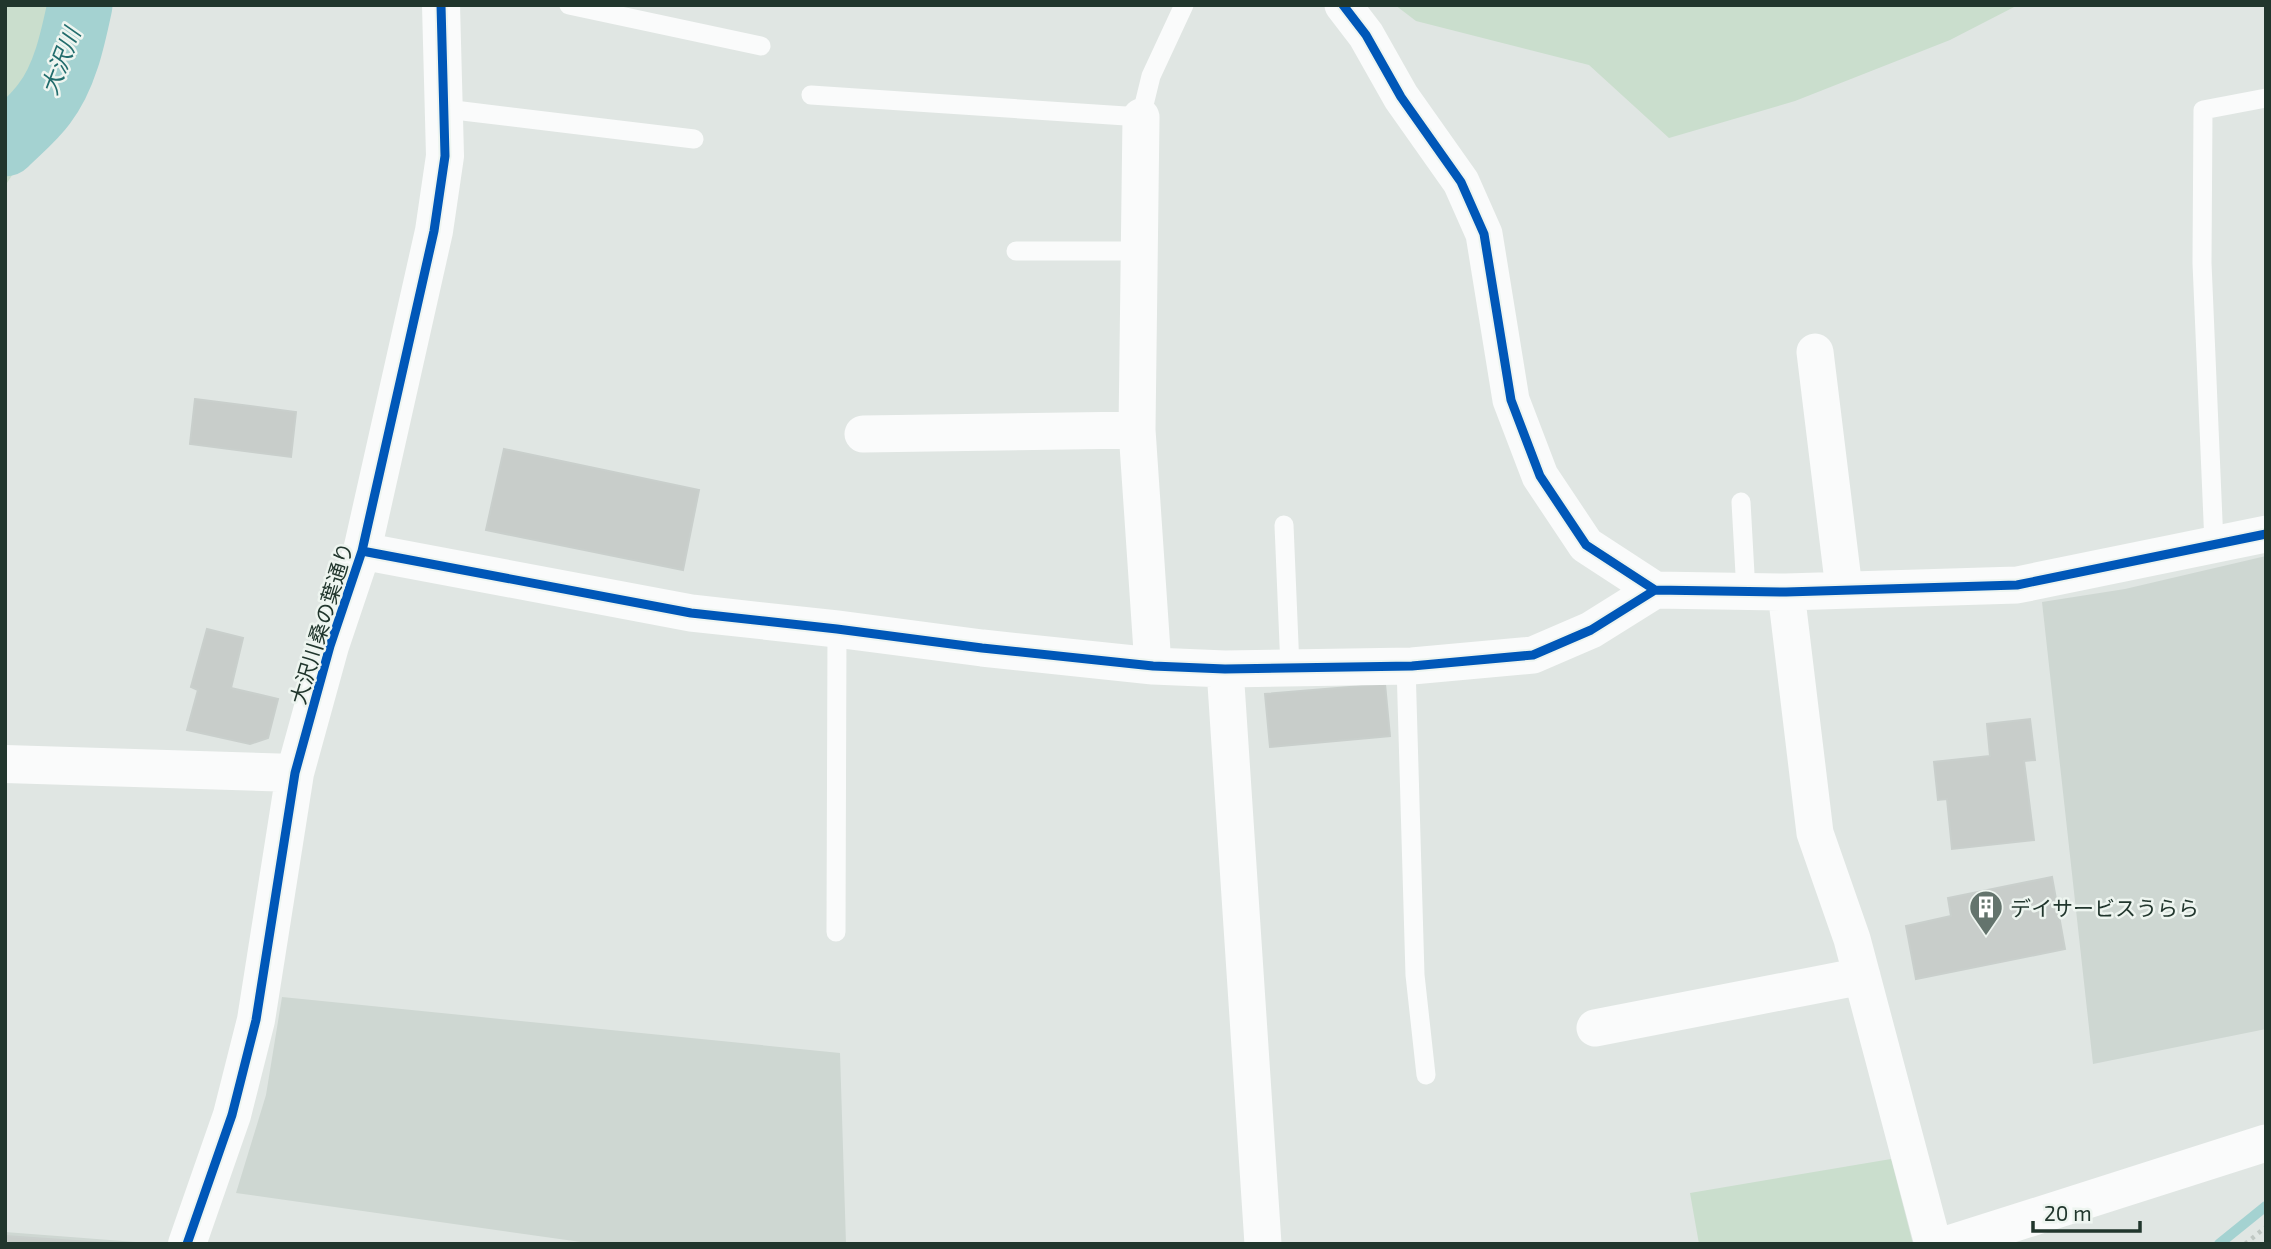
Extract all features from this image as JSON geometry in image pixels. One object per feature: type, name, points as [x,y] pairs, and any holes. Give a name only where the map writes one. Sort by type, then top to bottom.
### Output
[{"type":"street","name":"大沢川桑の葉通り","points":[[187,1244],[232,1115],[256,1020],[295,773],[330,646],[362,551],[434,231],[445,156],[446,109],[441,5]]},
{"type":"street","points":[[1343,5],[1366,35],[1401,97],[1461,182],[1484,234],[1511,400],[1540,476],[1586,545],[1655,590],[1786,592],[2017,585],[2266,534]]},
{"type":"street","points":[[1141,117],[1137,430],[1153,666]]},
{"type":"street","points":[[1815,352],[1844,589]]},
{"type":"street","points":[[863,434],[1137,430]]},
{"type":"street","points":[[362,551],[691,613],[1153,666],[1225,669],[1406,665],[1533,655],[1591,630],[1655,590]]},
{"type":"street","points":[[1786,592],[1815,833],[1852,939],[1933,1244]]},
{"type":"street","points":[[1225,669],[1263,1244]]},
{"type":"street","points":[[5,764],[295,773]]},
{"type":"street","points":[[1595,1028],[1862,976]]},
{"type":"street","points":[[1949,1244],[2266,1143]]},
{"type":"lane","points":[[569,5],[761,47]]},
{"type":"lane","points":[[811,95],[1141,117],[1151,76],[1184,5]]},
{"type":"lane","points":[[2214,544],[2202,263],[2203,110],[2266,98]]},
{"type":"lane","points":[[446,109],[694,139]]},
{"type":"lane","points":[[1016,251],[1138,251]]},
{"type":"lane","points":[[1741,502],[1745,592]]},
{"type":"lane","points":[[1284,526],[1290,668]]},
{"type":"lane","points":[[836,932],[837,629]]},
{"type":"lane","points":[[1406,665],[1415,975],[1426,1075]]},
{"type":"path","points":[[2245,1244],[2266,1227]]},
{"type":"shaded area","points":[[2266,556],[2266,1029],[2093,1064],[2042,602],[2125,589]]},
{"type":"shaded area","points":[[282,997],[840,1053],[846,1244],[595,1244],[236,1193],[266,1095]]},
{"type":"shaded area","points":[[5,1232],[162,1244],[5,1244]]},
{"type":"green space","points":[[5,5],[77,5],[62,99],[5,186]]},
{"type":"green space","points":[[1395,5],[2018,5],[1950,40],[1795,101],[1669,138],[1589,65],[1416,21]]},
{"type":"green space","points":[[1891,1159],[1913,1244],[1699,1244],[1690,1193]]},
{"type":"building","points":[[195,399],[296,412],[291,457],[190,444]]},
{"type":"building","points":[[504,449],[699,490],[683,570],[486,530]]},
{"type":"building","points":[[207,629],[243,638],[231,688],[278,699],[268,738],[250,744],[187,730],[198,690],[191,687]]},
{"type":"building","points":[[1385,684],[1390,736],[1270,747],[1265,694]]},
{"type":"building","points":[[2030,719],[2035,760],[2024,761],[2034,840],[1952,849],[1947,799],[1938,800],[1934,762],[1990,756],[1987,724]]},
{"type":"building","name":"デイサービスうらら","points":[[2052,877],[2065,949],[1916,979],[1906,926],[1951,916],[1948,898]]},
{"type":"building","points":[[5,1236],[118,1244],[5,1244]]},
{"type":"waterway","name":"大沢川","points":[[5,144],[35,115],[58,82],[80,5]]},
{"type":"waterway","points":[[2219,1244],[2266,1206]]},
{"type":"cycle path","points":[[187,1244],[232,1115],[256,1020],[295,773],[330,646],[362,551],[434,231],[445,156],[441,5]]},
{"type":"cycle path","points":[[1343,5],[1366,35],[1401,97],[1461,182],[1484,234],[1511,400],[1540,476],[1586,545],[1655,590],[1786,592],[2017,585],[2266,534]]},
{"type":"cycle path","points":[[362,551],[691,613],[1153,666],[1225,669],[1412,666],[1533,655],[1591,630],[1655,590]]},
{"type":"place","name":"デイサービスうらら","points":[[1986,937]]}]
